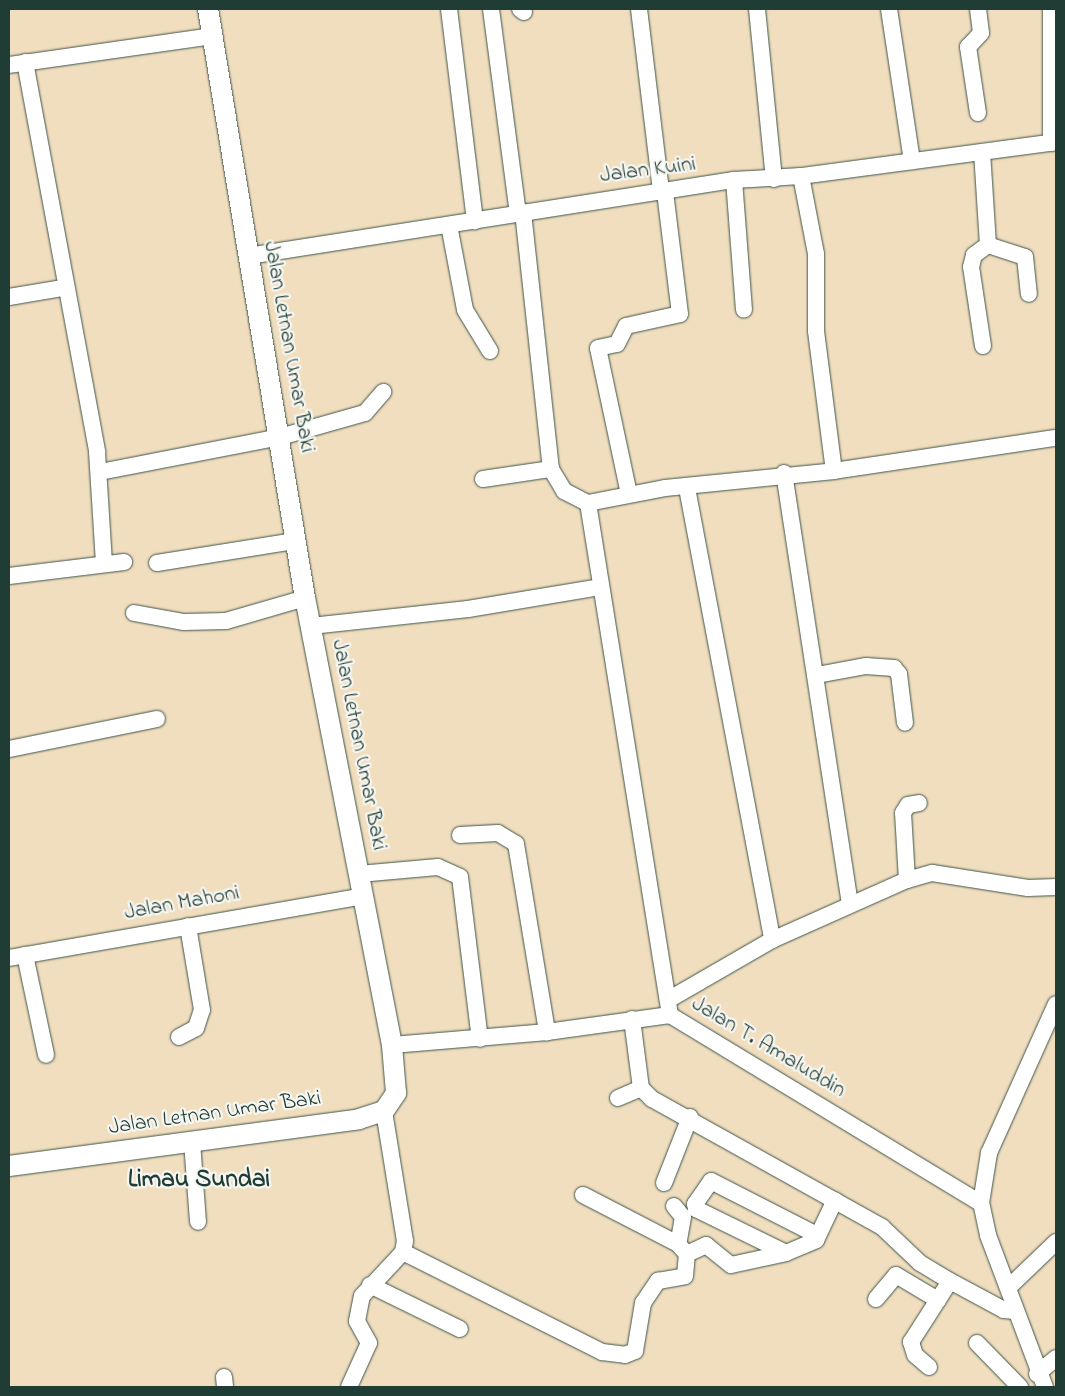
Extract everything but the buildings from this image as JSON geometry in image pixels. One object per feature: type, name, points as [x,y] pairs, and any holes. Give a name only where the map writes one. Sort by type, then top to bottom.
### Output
[{"type":"street","name":"Jalan Letnan Umar Baki","points":[[9,1166],[192,1142],[384,1112],[396,1093],[392,1045],[295,541],[280,437],[248,256],[208,9]]},
{"type":"street","points":[[449,9],[475,221]]},
{"type":"street","points":[[491,9],[521,212],[551,468],[564,491],[588,503],[629,494],[686,488],[784,473],[834,471],[1056,438]]},
{"type":"street","points":[[629,494],[598,348],[617,344],[626,326],[680,314],[639,9]]},
{"type":"street","points":[[757,9],[774,178]]},
{"type":"street","points":[[889,9],[912,161]]},
{"type":"street","points":[[978,9],[982,31],[968,47],[978,113]]},
{"type":"street","points":[[1051,9],[1054,142]]},
{"type":"street","points":[[9,65],[212,36]]},
{"type":"street","points":[[25,62],[63,288],[100,472],[104,563]]},
{"type":"street","name":"Jalan Kuini","points":[[248,256],[734,180],[801,176],[1054,142]]},
{"type":"street","points":[[982,152],[988,245]]},
{"type":"street","points":[[801,176],[816,254],[816,331],[834,471]]},
{"type":"street","points":[[734,180],[744,310]]},
{"type":"street","points":[[449,225],[466,310],[490,351]]},
{"type":"street","points":[[988,245],[1025,257],[1029,294]]},
{"type":"street","points":[[983,346],[971,266],[973,257],[988,245]]},
{"type":"street","points":[[9,297],[63,288]]},
{"type":"street","points":[[100,472],[280,437],[366,413],[383,392]]},
{"type":"street","points":[[483,479],[551,468]]},
{"type":"street","points":[[784,473],[808,642],[817,675],[850,904]]},
{"type":"street","points":[[686,488],[772,940]]},
{"type":"street","points":[[588,503],[669,1007],[772,940],[907,880],[932,874],[1028,888],[1056,887]]},
{"type":"street","points":[[157,563],[295,541]]},
{"type":"street","points":[[9,576],[124,562]]},
{"type":"street","points":[[311,626],[468,609],[601,586]]},
{"type":"street","points":[[134,613],[184,622],[226,621],[305,598]]},
{"type":"street","points":[[817,675],[866,666],[894,668],[899,674],[905,723]]},
{"type":"street","points":[[9,749],[157,720]]},
{"type":"street","points":[[907,880],[903,813],[908,805],[918,803]]},
{"type":"street","points":[[460,835],[498,833],[516,844],[546,1032]]},
{"type":"street","points":[[358,874],[438,866],[460,876],[480,1039]]},
{"type":"street","name":"Jalan Mahoni","points":[[17,956],[363,896]]},
{"type":"street","points":[[180,1037],[196,1028],[202,1010],[188,926]]},
{"type":"street","points":[[17,956],[46,1055]]},
{"type":"street","points":[[1041,1381],[1015,1311],[981,1203],[989,1153],[1056,1004]]},
{"type":"street","name":"Jalan T. Amaluddin","points":[[392,1045],[546,1032],[632,1019],[669,1007],[981,1203]]},
{"type":"street","points":[[632,1019],[641,1088],[652,1099],[690,1117],[882,1227],[920,1263],[950,1281],[1004,1310],[1015,1311]]},
{"type":"street","points":[[618,1098],[641,1088]]},
{"type":"street","points":[[349,1387],[369,1344],[357,1321],[362,1296],[370,1285],[403,1252],[405,1225],[384,1112]]},
{"type":"street","points":[[664,1183],[690,1117]]},
{"type":"street","points":[[192,1142],[198,1222]]},
{"type":"street","points":[[786,1254],[696,1209],[695,1204],[711,1181],[817,1235]]},
{"type":"street","points":[[583,1195],[682,1249],[706,1245],[731,1265],[786,1254],[808,1245],[817,1235],[836,1200]]},
{"type":"street","points":[[403,1252],[615,1357],[635,1351],[643,1303],[658,1281],[685,1276],[682,1249],[683,1218],[674,1206]]},
{"type":"street","points":[[1009,1287],[1056,1242]]},
{"type":"street","points":[[876,1299],[896,1275],[938,1300]]},
{"type":"street","points":[[929,1367],[915,1356],[911,1342],[950,1281]]},
{"type":"street","points":[[370,1285],[460,1329]]},
{"type":"street","points":[[977,1343],[1020,1387]]},
{"type":"street","points":[[1041,1381],[1056,1358]]},
{"type":"district","name":"Limau Sundai","points":[[199,1180]]}]
